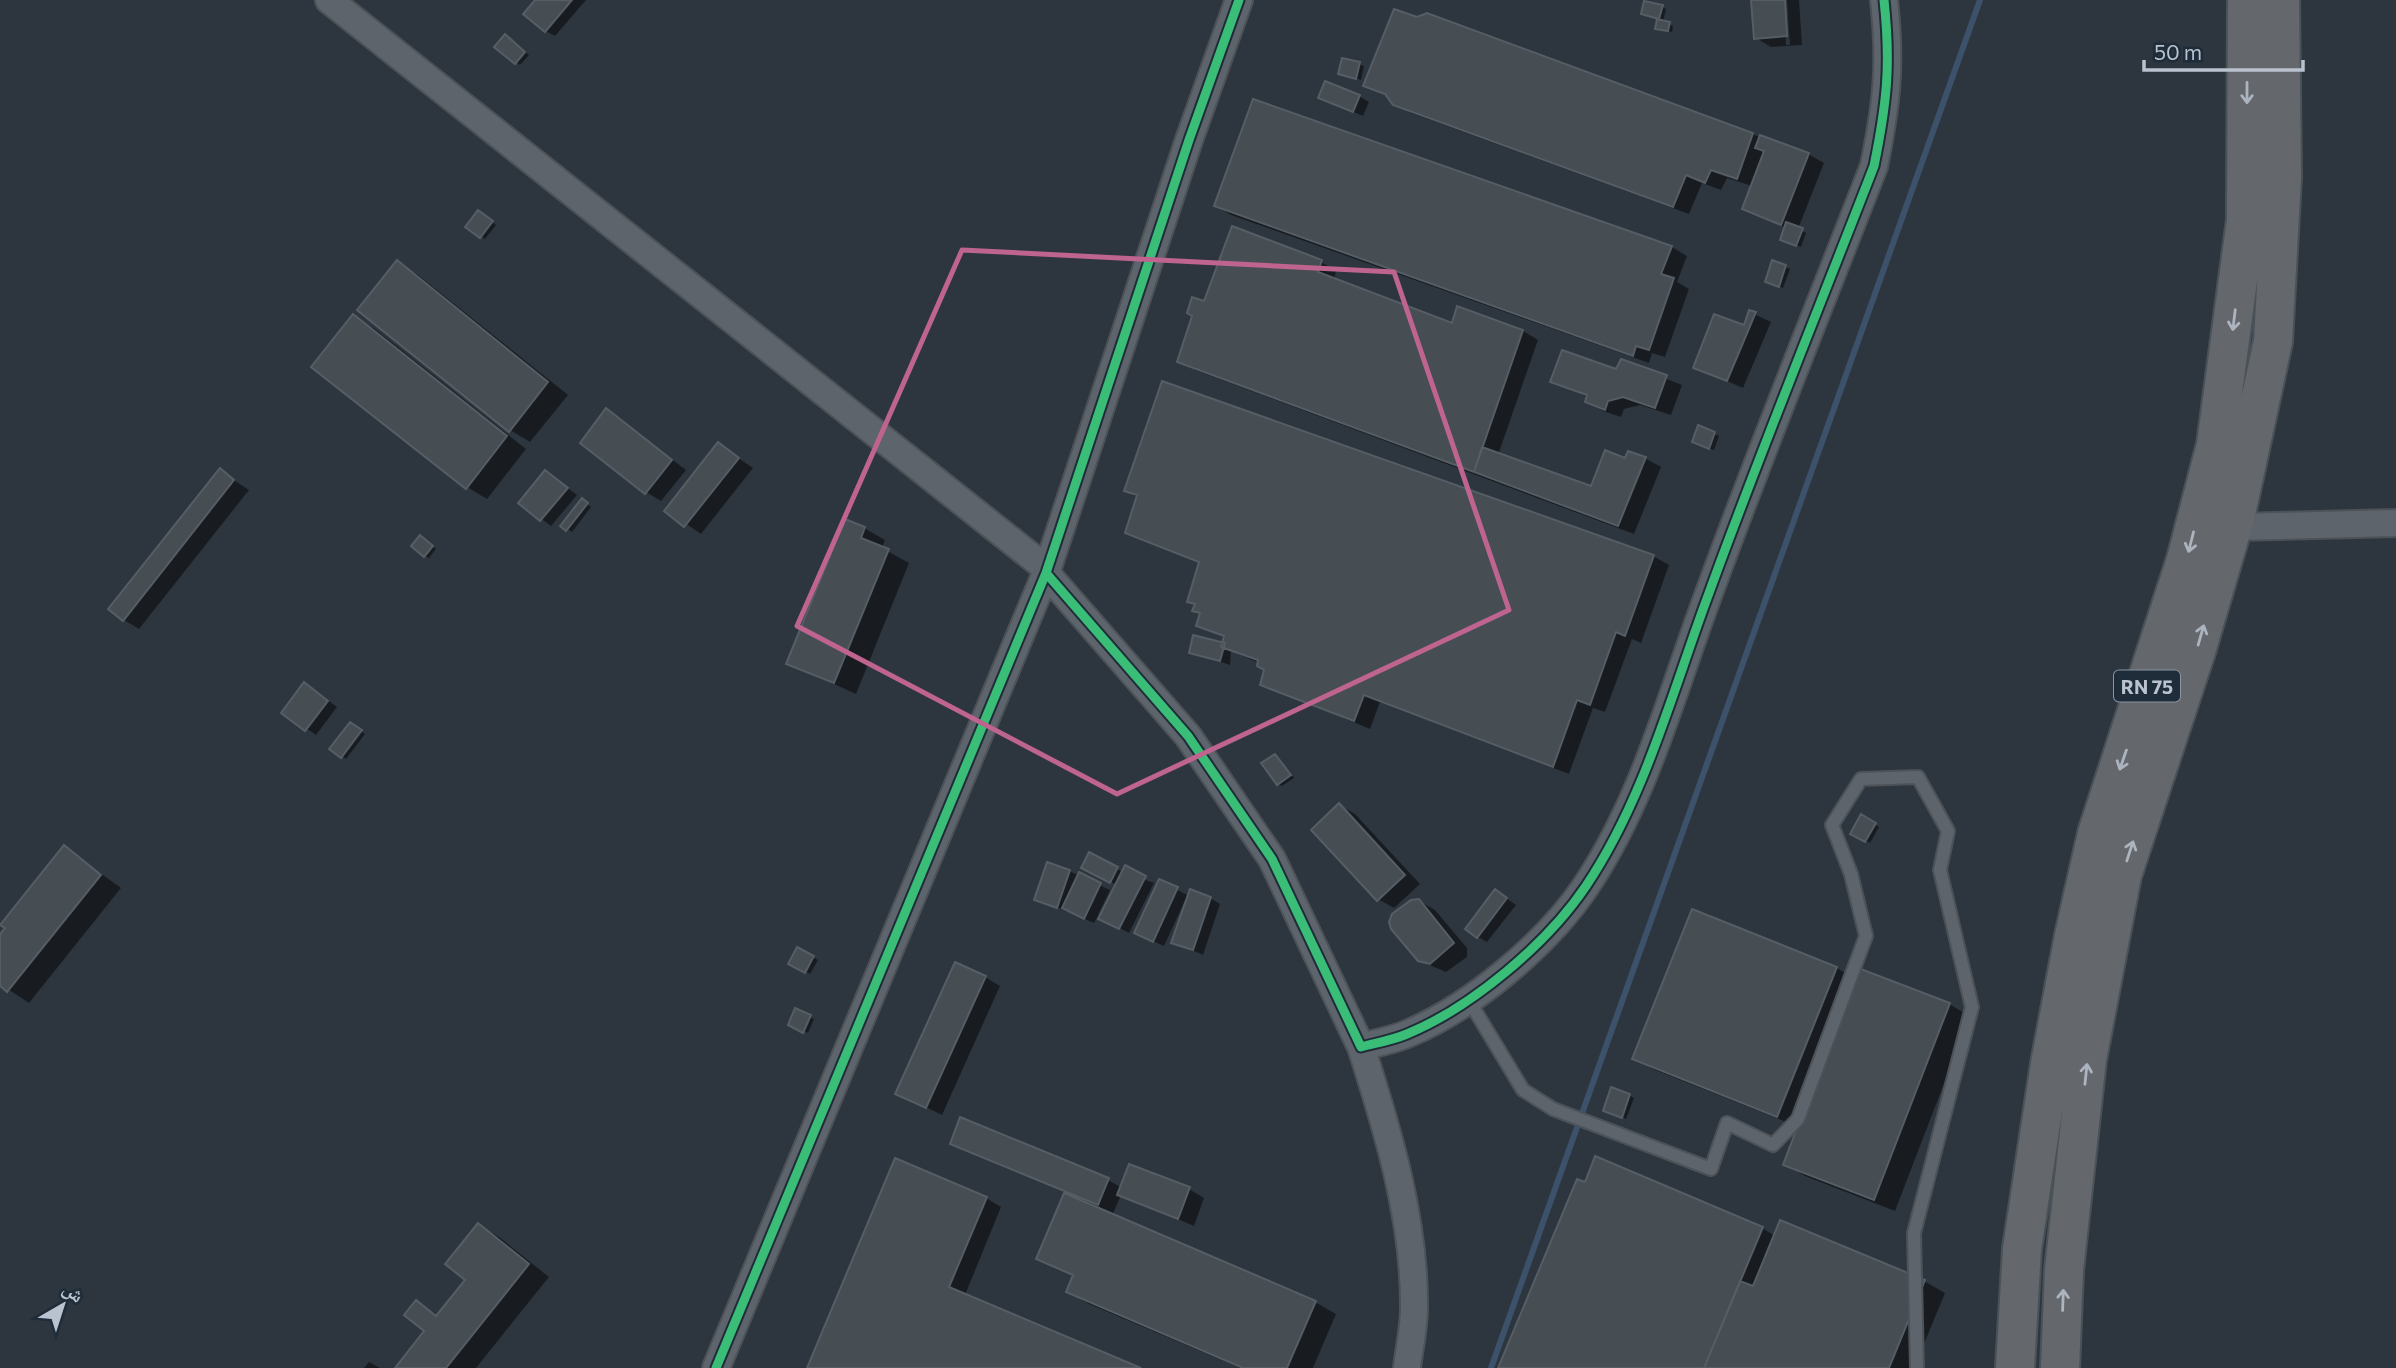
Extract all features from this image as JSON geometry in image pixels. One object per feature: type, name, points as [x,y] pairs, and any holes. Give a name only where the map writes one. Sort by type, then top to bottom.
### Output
[{"type":"highway","name":"RN 75","points":[[2015,1368],[2022,1249],[2050,1064],[2074,936],[2097,834],[2186,560],[2216,445],[2246,220],[2247,0]]},
{"type":"highway","name":"RN 75","points":[[2060,1368],[2064,1270],[2087,1059],[2122,875],[2192,664],[2233,527],[2273,341],[2281,177],[2280,0]]},
{"type":"street","points":[[329,0],[1047,571],[1188,736],[1272,859],[1361,1047],[1384,1118],[1405,1208],[1414,1310],[1407,1368]]},
{"type":"street","points":[[716,1368],[1047,571],[1185,153],[1239,0]]},
{"type":"street","points":[[1361,1047],[1406,1034],[1468,999],[1504,972],[1550,930],[1585,888],[1618,833],[1655,746],[1709,593],[1874,166],[1886,109],[1890,57],[1884,0]]},
{"type":"street","points":[[2233,527],[2396,523]]},
{"type":"lane","points":[[1468,999],[1522,1090],[1553,1109],[1710,1168],[1727,1123],[1773,1145],[1798,1119],[1866,936],[1851,874],[1832,824],[1861,779],[1918,777],[1948,831],[1940,870],[1972,1007],[1914,1233],[1917,1368]]},
{"type":"highlighted area","points":[[962,250],[1394,272],[1509,610],[1117,794],[797,626]]},
{"type":"building","points":[[535,0],[572,0],[545,32],[523,14]]},
{"type":"building","points":[[1751,0],[1785,0],[1787,36],[1754,39]]},
{"type":"building","points":[[1644,1],[1663,5],[1659,19],[1641,14]]},
{"type":"building","points":[[1394,9],[1417,17],[1427,13],[1753,133],[1737,179],[1711,170],[1705,183],[1686,175],[1673,207],[1393,105],[1385,94],[1363,86]]},
{"type":"building","points":[[1657,19],[1670,22],[1668,31],[1655,29]]},
{"type":"building","points":[[505,34],[525,52],[515,64],[494,47]]},
{"type":"building","points":[[1342,58],[1360,62],[1356,79],[1338,74]]},
{"type":"building","points":[[1325,81],[1360,95],[1353,112],[1318,98]]},
{"type":"building","points":[[1253,99],[1672,246],[1661,274],[1674,278],[1649,350],[1636,346],[1633,356],[1214,206]]},
{"type":"building","points":[[1760,135],[1809,153],[1781,225],[1742,209],[1764,151],[1755,148]]},
{"type":"building","points":[[478,210],[493,221],[480,238],[465,227]]},
{"type":"building","points":[[1786,222],[1803,228],[1796,246],[1780,240]]},
{"type":"building","points":[[1232,226],[1322,260],[1318,272],[1452,323],[1457,306],[1523,330],[1474,472],[1177,362],[1192,316],[1187,313],[1192,297],[1204,301]]},
{"type":"building","points":[[397,260],[548,382],[509,432],[357,310]]},
{"type":"building","points":[[1772,260],[1786,265],[1779,287],[1765,282]]},
{"type":"building","points":[[1749,310],[1756,312],[1727,381],[1693,368],[1714,314],[1744,325]]},
{"type":"building","points":[[353,314],[507,436],[466,489],[311,367]]},
{"type":"building","points":[[1562,350],[1616,369],[1621,359],[1667,375],[1655,408],[1623,397],[1608,401],[1605,410],[1585,402],[1587,395],[1550,382]]},
{"type":"building","points":[[1162,381],[1654,555],[1625,636],[1616,632],[1590,705],[1577,700],[1553,767],[1364,695],[1354,721],[1260,685],[1264,670],[1257,666],[1258,660],[1221,647],[1224,636],[1196,626],[1200,613],[1192,611],[1195,604],[1187,602],[1199,562],[1125,533],[1137,495],[1124,491]]},
{"type":"building","points":[[606,408],[672,460],[645,494],[580,443]]},
{"type":"building","points":[[1698,425],[1715,432],[1709,449],[1692,442]]},
{"type":"building","points":[[718,442],[739,458],[684,527],[664,511]]},
{"type":"building","points":[[1482,447],[1591,486],[1605,450],[1625,458],[1628,451],[1646,457],[1618,526],[1474,472]]},
{"type":"building","points":[[220,468],[234,480],[123,621],[108,609]]},
{"type":"building","points":[[545,470],[568,488],[540,521],[518,503]]},
{"type":"building","points":[[582,498],[588,503],[566,531],[560,526]]},
{"type":"building","points":[[845,519],[865,527],[861,538],[889,549],[834,683],[786,664]]},
{"type":"building","points":[[420,535],[433,546],[424,557],[411,546]]},
{"type":"building","points":[[1193,635],[1225,643],[1220,661],[1189,653]]},
{"type":"building","points":[[304,682],[328,701],[305,731],[281,713]]},
{"type":"building","points":[[350,722],[362,730],[341,758],[329,749]]},
{"type":"building","points":[[1275,754],[1291,775],[1277,785],[1261,763]]},
{"type":"building","points":[[1339,803],[1405,875],[1377,901],[1311,830]]},
{"type":"building","points":[[1861,814],[1876,823],[1865,842],[1850,834]]},
{"type":"building","points":[[64,845],[101,875],[7,992],[0,986],[0,934],[5,928],[0,925]]},
{"type":"building","points":[[1089,852],[1118,867],[1110,883],[1081,868]]},
{"type":"building","points":[[1047,862],[1070,870],[1057,908],[1034,900]]},
{"type":"building","points":[[1125,865],[1146,876],[1119,929],[1098,919]]},
{"type":"building","points":[[1079,872],[1101,883],[1084,919],[1062,908]]},
{"type":"building","points":[[1159,879],[1178,887],[1153,942],[1134,933]]},
{"type":"building","points":[[1190,889],[1211,897],[1193,950],[1171,943]]},
{"type":"building","points":[[1495,889],[1507,898],[1477,938],[1465,929]]},
{"type":"building","points":[[1419,899],[1454,943],[1430,964],[1418,961],[1391,929],[1389,922],[1392,914],[1411,900]]},
{"type":"building","points":[[1692,909],[1837,967],[1777,1117],[1632,1059]]},
{"type":"building","points":[[797,947],[814,956],[805,973],[788,964]]},
{"type":"building","points":[[955,962],[986,976],[926,1108],[895,1094]]},
{"type":"building","points":[[1858,968],[1950,1003],[1874,1200],[1783,1165]]},
{"type":"building","points":[[795,1008],[811,1015],[803,1033],[788,1025]]},
{"type":"building","points":[[1611,1087],[1630,1094],[1622,1118],[1603,1111]]},
{"type":"building","points":[[960,1117],[1109,1178],[1098,1205],[950,1144]]},
{"type":"building","points":[[1595,1156],[1763,1227],[1704,1368],[1498,1368],[1577,1179],[1585,1182]]},
{"type":"building","points":[[895,1158],[987,1197],[949,1287],[1141,1368],[807,1368]]},
{"type":"building","points":[[1129,1164],[1190,1187],[1178,1219],[1117,1195]]},
{"type":"building","points":[[1064,1193],[1316,1301],[1287,1368],[1243,1368],[1066,1292],[1073,1275],[1036,1259]]},
{"type":"building","points":[[1780,1220],[1925,1280],[1889,1368],[1704,1368],[1740,1281],[1753,1286]]},
{"type":"building","points":[[478,1223],[529,1264],[446,1368],[395,1368],[424,1331],[404,1315],[416,1300],[436,1316],[465,1280],[445,1264]]},
{"type":"waterway","points":[[1491,1368],[1980,0]]},
{"type":"cycle path","points":[[716,1368],[1046,573],[1189,140],[1239,0]]},
{"type":"cycle path","points":[[1046,573],[1188,736],[1272,859],[1361,1047],[1407,1034],[1457,1008],[1482,991],[1529,951],[1570,908],[1607,852],[1641,781],[1749,486],[1874,166],[1886,83],[1884,0]]}]
